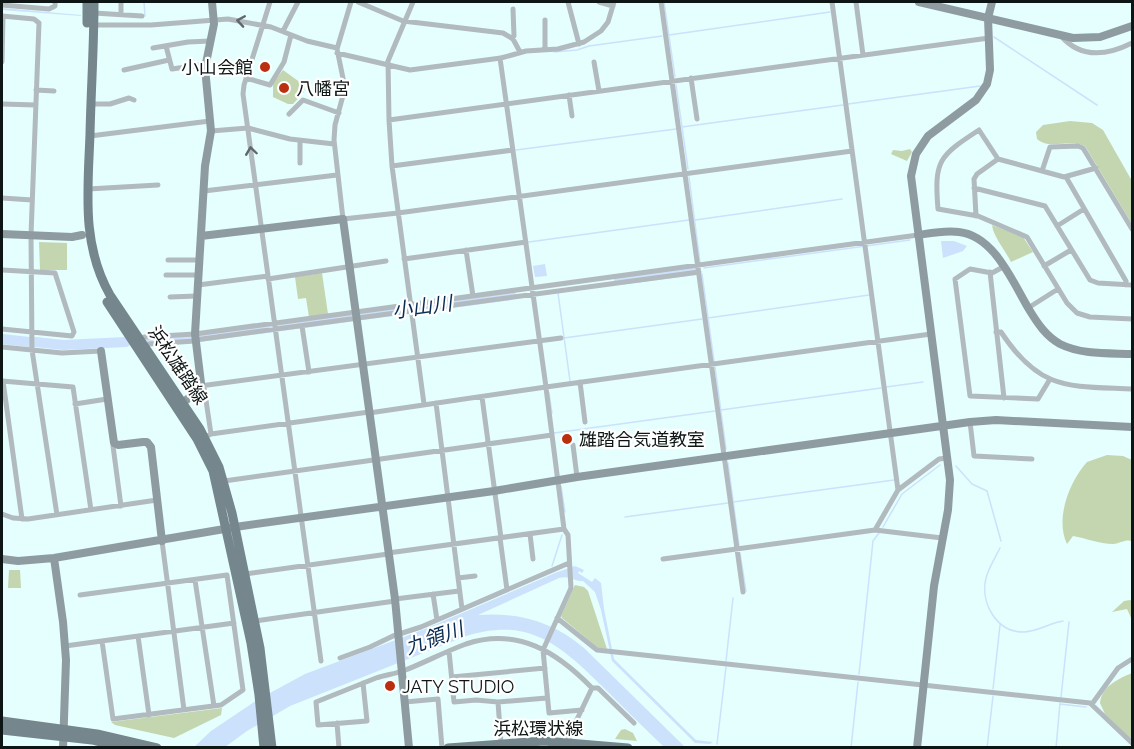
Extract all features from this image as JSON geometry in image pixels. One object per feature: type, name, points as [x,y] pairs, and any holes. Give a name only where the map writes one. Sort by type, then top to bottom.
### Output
[{"type":"main road","name":"浜松雄踏線","points":[[87,2],[81,206],[82,235],[89,263],[100,290],[180,405],[208,435],[224,481],[249,637],[263,693]]},
{"type":"main road","name":"浜松雄踏線","points":[[94,2],[88,234],[96,266],[110,295],[180,405],[213,471],[245,574],[255,621],[266,723],[272,747]]},
{"type":"main road","points":[[2,721],[63,732],[125,747]]},
{"type":"main road","name":"浜松雄踏線","points":[[264,747],[266,723]]},
{"type":"main road","points":[[2,730],[108,736],[157,747]]},
{"type":"main road","name":"浜松環状線","points":[[448,747],[501,743],[569,742],[628,747]]},
{"type":"street","points":[[2,5],[49,9],[55,6],[55,2]]},
{"type":"street","points":[[121,2],[121,14]]},
{"type":"street","points":[[212,2],[214,19],[206,64],[206,89],[211,131],[206,161],[195,338],[208,435],[931,334]]},
{"type":"street","points":[[270,2],[243,94],[321,661]]},
{"type":"street","points":[[283,31],[298,2]]},
{"type":"street","points":[[351,2],[337,50],[345,88],[334,130],[334,144],[342,219],[395,600],[409,747]]},
{"type":"street","points":[[358,2],[404,21],[503,33],[512,38],[520,52]]},
{"type":"street","points":[[413,2],[388,64],[389,120],[392,166],[424,404]]},
{"type":"street","points":[[568,2],[579,44]]},
{"type":"street","points":[[93,25],[151,25],[228,19],[263,25],[337,50],[410,69],[500,58],[520,52],[579,44],[596,35],[610,17],[613,4],[598,2]]},
{"type":"street","points":[[661,2],[743,592]]},
{"type":"street","points":[[832,2],[898,490]]},
{"type":"street","points":[[856,2],[863,55]]},
{"type":"street","points":[[919,2],[1079,38],[1093,38],[1132,26]]},
{"type":"street","points":[[917,747],[936,569],[949,500],[947,458],[911,183],[912,168],[916,154],[933,131],[982,92],[989,74],[988,18],[992,2]]},
{"type":"street","points":[[512,38],[514,36],[513,9]]},
{"type":"street","points":[[94,13],[142,16]]},
{"type":"street","points":[[2,62],[2,16],[34,19],[39,23],[31,235],[32,332],[57,515]]},
{"type":"street","points":[[545,20],[545,50]]},
{"type":"street","points":[[246,78],[270,85],[284,63],[291,35]]},
{"type":"street","points":[[1060,35],[1074,47],[1098,53],[1111,52],[1132,44]]},
{"type":"street","points":[[389,120],[989,38]]},
{"type":"street","points":[[153,48],[210,41]]},
{"type":"street","points":[[166,46],[172,69],[206,64]]},
{"type":"street","points":[[500,58],[557,480],[564,529],[568,535],[572,582],[544,647],[549,713],[582,710]]},
{"type":"street","points":[[124,70],[169,60]]},
{"type":"street","points":[[594,62],[599,91]]},
{"type":"street","points":[[691,78],[697,119]]},
{"type":"street","points":[[36,90],[54,91]]},
{"type":"street","points":[[569,95],[572,116]]},
{"type":"street","points":[[91,104],[110,104],[129,98],[134,100]]},
{"type":"street","points":[[289,114],[303,100],[339,113]]},
{"type":"street","points":[[2,104],[36,105]]},
{"type":"street","points":[[90,136],[210,121]]},
{"type":"street","points":[[211,131],[248,128],[300,141],[334,144]]},
{"type":"street","points":[[1096,168],[1066,177],[998,159],[980,130],[950,150],[939,164],[936,181],[938,209],[976,216],[1027,237],[1067,303],[1081,315],[1132,319]]},
{"type":"street","points":[[300,141],[300,163]]},
{"type":"street","points":[[1042,171],[1048,149],[1053,146],[1081,146],[1132,229]]},
{"type":"street","points":[[392,166],[513,150]]},
{"type":"street","points":[[201,236],[398,213],[852,151]]},
{"type":"street","points":[[976,216],[975,176],[998,159]]},
{"type":"street","points":[[204,191],[337,175]]},
{"type":"street","points":[[1066,177],[1129,285]]},
{"type":"street","points":[[88,189],[158,185]]},
{"type":"street","points":[[974,188],[1045,206],[1092,282],[1129,285]]},
{"type":"street","points":[[2,198],[32,200]]},
{"type":"street","points":[[1057,226],[1084,210]]},
{"type":"street","points":[[142,344],[144,337],[195,338],[608,282],[951,231],[969,234],[989,247],[1041,328],[1063,345],[1082,351],[1132,354]]},
{"type":"street","points":[[2,234],[72,237],[82,235]]},
{"type":"street","points":[[404,259],[526,242]]},
{"type":"street","points":[[466,250],[473,296]]},
{"type":"street","points":[[1044,266],[1071,250]]},
{"type":"street","points":[[168,260],[200,260]]},
{"type":"street","points":[[198,285],[349,268],[386,261]]},
{"type":"street","points":[[1003,267],[990,272],[970,269],[956,279],[970,396],[1038,399],[1050,379]]},
{"type":"street","points":[[2,270],[55,273],[74,332],[72,336],[2,329]]},
{"type":"street","points":[[990,272],[1004,398]]},
{"type":"street","points":[[166,275],[199,275]]},
{"type":"street","points":[[1028,308],[1058,289]]},
{"type":"street","points":[[412,308],[473,296],[511,295]]},
{"type":"street","points":[[170,297],[197,296]]},
{"type":"street","points":[[275,326],[302,326],[356,315]]},
{"type":"street","points":[[302,326],[309,372]]},
{"type":"street","points":[[996,332],[1001,332],[1027,365],[1050,379],[1082,387],[1132,389]]},
{"type":"street","points":[[180,405],[202,387],[561,338]]},
{"type":"street","points":[[2,347],[62,353],[101,351],[115,444],[113,446],[121,506]]},
{"type":"street","points":[[22,519],[2,381],[73,387],[91,510]]},
{"type":"street","points":[[580,382],[585,422]]},
{"type":"street","points":[[482,397],[507,590]]},
{"type":"street","points":[[75,404],[107,399]]},
{"type":"street","points":[[436,403],[462,609]]},
{"type":"street","points":[[2,559],[18,561],[54,558],[231,528],[943,425],[996,420],[1132,427]]},
{"type":"street","points":[[970,422],[974,456],[1032,459]]},
{"type":"street","points":[[224,481],[552,435]]},
{"type":"street","points":[[115,444],[143,442],[149,444],[184,710]]},
{"type":"street","points":[[573,445],[577,477]]},
{"type":"street","points":[[875,530],[898,490],[939,459],[947,458]]},
{"type":"street","points":[[2,514],[22,519],[157,500]]},
{"type":"street","points":[[245,574],[564,529]]},
{"type":"street","points":[[663,559],[875,530],[942,538]]},
{"type":"street","points":[[530,534],[533,559]]},
{"type":"street","points":[[54,558],[65,646],[63,747]]},
{"type":"street","points":[[339,658],[569,565]]},
{"type":"street","points":[[80,595],[227,575],[243,690],[221,705],[112,720],[102,641]]},
{"type":"street","points":[[458,578],[475,576]]},
{"type":"street","points":[[195,580],[214,706]]},
{"type":"street","points":[[255,621],[459,591]]},
{"type":"street","points":[[433,594],[437,620]]},
{"type":"street","points":[[556,621],[597,650],[1092,704],[1119,733],[1132,743]]},
{"type":"street","points":[[65,646],[234,624]]},
{"type":"street","points":[[138,636],[149,715]]},
{"type":"street","points":[[363,683],[367,721],[318,725],[316,702],[363,683],[472,642],[496,639],[524,640],[544,647],[563,660],[592,688],[598,688],[634,723]]},
{"type":"street","points":[[449,651],[454,702],[476,700],[498,702],[548,698]]},
{"type":"street","points":[[1092,704],[1118,668],[1132,659]]},
{"type":"street","points":[[452,677],[545,668]]},
{"type":"street","points":[[569,742],[569,736],[592,688]]},
{"type":"street","points":[[405,702],[438,699],[442,747]]},
{"type":"street","points":[[498,702],[501,743]]},
{"type":"street","points":[[337,723],[339,747]]},
{"type":"green space","points":[[283,70],[305,86],[304,92],[293,104],[273,97],[273,83]]},
{"type":"green space","points":[[1070,121],[1092,123],[1103,130],[1132,181],[1132,224],[1085,146],[1047,144],[1037,139],[1036,132],[1043,125]]},
{"type":"green space","points":[[910,149],[912,152],[907,161],[891,154],[893,150]]},
{"type":"green space","points":[[992,225],[1023,237],[1033,252],[1011,262]]},
{"type":"green space","points":[[39,242],[67,243],[67,270],[40,270]]},
{"type":"green space","points":[[322,273],[328,314],[309,317],[306,298],[298,299],[295,277]]},
{"type":"green space","points":[[1107,455],[1123,456],[1132,460],[1132,541],[1108,544],[1073,536],[1067,544],[1063,512],[1070,490],[1080,470],[1087,462]]},
{"type":"green space","points":[[9,570],[20,570],[21,588],[8,588]]},
{"type":"green space","points":[[575,585],[584,587],[588,591],[607,649],[598,648],[561,616]]},
{"type":"green space","points":[[1124,601],[1132,601],[1132,620],[1127,609],[1112,612]]},
{"type":"green space","points":[[1132,673],[1132,741],[1105,714],[1100,703],[1107,688]]},
{"type":"green space","points":[[222,708],[221,715],[174,738],[115,725],[111,722]]},
{"type":"green space","points":[[625,729],[633,733],[637,741],[615,739],[621,730]]},
{"type":"water","points":[[2,8],[81,15],[81,16],[2,10]]},
{"type":"water","points":[[941,241],[954,241],[967,246],[963,251],[943,258]]},
{"type":"water","points":[[545,264],[547,276],[535,277],[533,266]]},
{"type":"water","name":"九領川","points":[[575,566],[584,570],[578,573],[592,582],[595,578],[601,583],[614,659],[696,740],[713,742],[710,744],[695,743],[612,661],[595,592],[583,581],[563,577],[478,615],[521,617],[560,631],[584,648],[685,747],[664,747],[588,673],[558,648],[543,639],[509,630],[466,636],[290,706],[225,747],[193,748],[211,731],[257,700],[305,674],[425,629]]},
{"type":"waterway","points":[[144,2],[145,16]]},
{"type":"waterway","points":[[664,2],[675,77]]},
{"type":"waterway","points":[[669,35],[830,12]]},
{"type":"waterway","points":[[554,52],[662,36]]},
{"type":"waterway","points":[[994,37],[1097,105]]},
{"type":"waterway","points":[[676,85],[688,169]]},
{"type":"waterway","points":[[848,104],[980,86]]},
{"type":"waterway","points":[[682,127],[843,105]]},
{"type":"waterway","points":[[516,150],[676,129]]},
{"type":"waterway","points":[[689,177],[700,262]]},
{"type":"waterway","points":[[695,220],[842,199]]},
{"type":"waterway","points":[[529,242],[689,220]]},
{"type":"waterway","points":[[704,268],[910,240]]},
{"type":"waterway","name":"小山川","points":[[619,280],[696,270]]},
{"type":"waterway","points":[[702,274],[714,361]]},
{"type":"waterway","points":[[558,293],[570,381]]},
{"type":"waterway","name":"小山川","points":[[147,340],[199,337],[511,295]]},
{"type":"waterway","points":[[708,318],[869,295]]},
{"type":"waterway","points":[[564,338],[702,319]]},
{"type":"waterway","name":"小山川","points":[[2,339],[29,342]]},
{"type":"waterway","name":"小山川","points":[[36,342],[63,345],[126,342]]},
{"type":"waterway","points":[[715,367],[726,449]]},
{"type":"waterway","points":[[886,387],[923,382]]},
{"type":"waterway","points":[[721,410],[881,388]]},
{"type":"waterway","points":[[549,393],[552,413]]},
{"type":"waterway","points":[[554,433],[715,411]]},
{"type":"waterway","points":[[728,463],[739,545]]},
{"type":"waterway","points":[[883,527],[902,494],[940,465]]},
{"type":"waterway","points":[[956,466],[972,484],[987,491],[1001,541]]},
{"type":"waterway","points":[[733,502],[894,480]]},
{"type":"waterway","points":[[561,486],[565,512]]},
{"type":"waterway","points":[[625,517],[728,503]]},
{"type":"waterway","points":[[859,674],[873,541],[879,533]]},
{"type":"waterway","points":[[552,566],[562,535]]},
{"type":"waterway","points":[[1000,548],[989,570],[985,587],[988,606],[998,621],[1013,631],[1023,632],[1034,631],[1063,621]]},
{"type":"waterway","points":[[740,553],[746,591]]},
{"type":"waterway","points":[[726,661],[733,598]]},
{"type":"waterway","points":[[1061,697],[1069,622]]},
{"type":"waterway","points":[[993,689],[1000,625]]},
{"type":"waterway","points":[[717,744],[726,667]]},
{"type":"waterway","points":[[851,748],[858,682]]},
{"type":"waterway","points":[[987,748],[993,696]]},
{"type":"waterway","points":[[1056,748],[1060,703]]},
{"type":"waterway","points":[[1060,704],[1086,707]]},
{"type":"place","name":"小山会館","points":[[265,67]]},
{"type":"place","name":"八幡宮","points":[[284,88]]},
{"type":"place","name":"雄踏合気道教室","points":[[567,439]]},
{"type":"place","name":"JATY STUDIO","points":[[390,686]]}]
